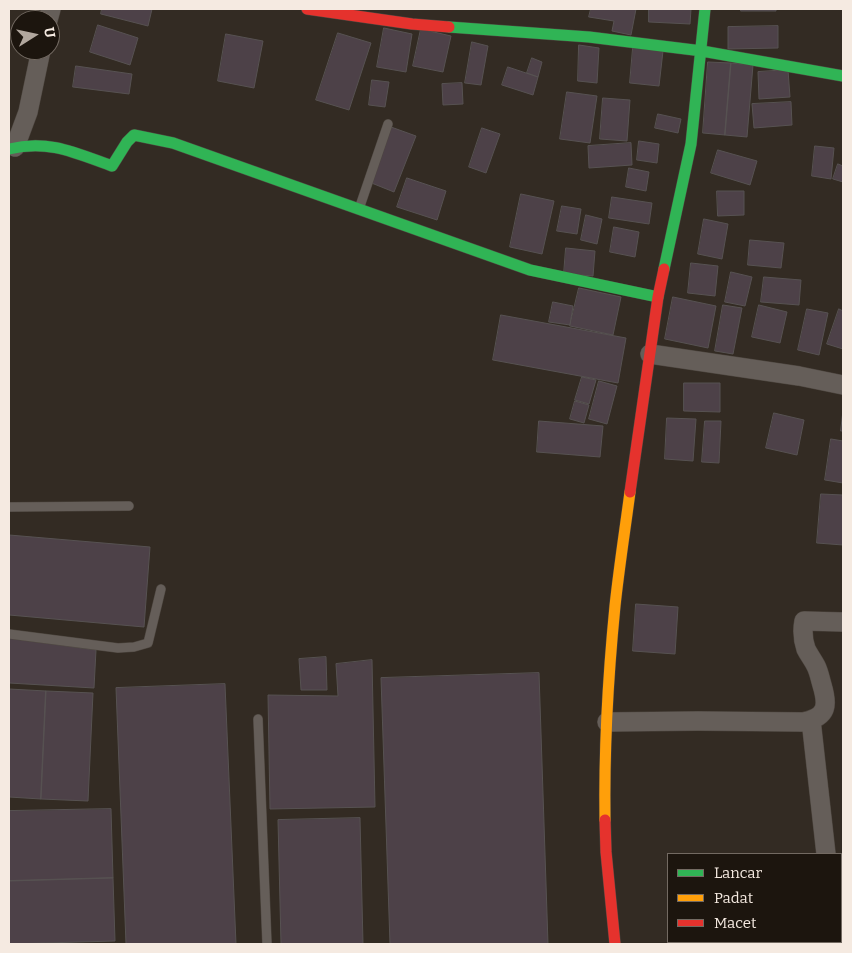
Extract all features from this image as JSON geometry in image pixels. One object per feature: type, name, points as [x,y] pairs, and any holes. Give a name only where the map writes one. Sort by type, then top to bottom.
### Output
[{"type":"street","points":[[307,9],[348,12],[412,24],[590,37],[702,51],[843,76]]},
{"type":"street","points":[[616,944],[606,852],[605,792],[610,663],[615,605],[658,297],[690,144],[702,51],[705,9]]},
{"type":"street","points":[[12,148],[28,112],[39,60]]},
{"type":"street","points":[[12,148],[33,145],[57,146],[112,166],[118,160],[125,141],[134,135],[146,136],[174,143],[530,270],[658,297]]},
{"type":"street","points":[[650,354],[843,385]]},
{"type":"street","points":[[607,722],[803,722],[812,720],[822,713],[827,701],[818,668],[806,649],[802,631],[804,621],[843,622]]},
{"type":"street","points":[[812,720],[826,853]]},
{"type":"lane","points":[[359,209],[388,124]]},
{"type":"lane","points":[[9,507],[129,506]]},
{"type":"lane","points":[[9,634],[118,648],[134,647],[148,643],[161,589]]},
{"type":"lane","points":[[258,719],[267,944]]},
{"type":"building","points":[[102,9],[152,9],[148,26],[101,14]]},
{"type":"building","points":[[591,9],[636,9],[631,35],[612,31],[614,21],[589,17]]},
{"type":"building","points":[[649,9],[691,9],[690,24],[649,22]]},
{"type":"building","points":[[741,9],[776,9],[776,11],[741,11]]},
{"type":"building","points":[[98,25],[138,38],[130,65],[90,52]]},
{"type":"building","points":[[778,26],[778,48],[728,49],[728,27]]},
{"type":"building","points":[[384,28],[412,34],[406,72],[377,67]]},
{"type":"building","points":[[421,29],[451,36],[443,72],[413,66]]},
{"type":"building","points":[[338,33],[371,43],[349,110],[316,100]]},
{"type":"building","points":[[226,34],[263,41],[254,88],[218,81]]},
{"type":"building","points":[[472,42],[488,46],[481,85],[465,83]]},
{"type":"building","points":[[579,45],[599,48],[597,83],[578,81]]},
{"type":"building","points":[[633,48],[663,51],[659,86],[630,83]]},
{"type":"building","points":[[532,58],[542,62],[538,77],[527,73]]},
{"type":"building","points":[[708,62],[731,63],[725,135],[703,133]]},
{"type":"building","points":[[731,63],[753,65],[747,137],[725,135]]},
{"type":"building","points":[[76,66],[132,74],[129,94],[73,87]]},
{"type":"building","points":[[508,67],[538,77],[533,95],[502,85]]},
{"type":"building","points":[[788,70],[790,97],[759,99],[758,72]]},
{"type":"building","points":[[372,80],[389,82],[385,107],[369,105]]},
{"type":"building","points":[[462,83],[463,104],[443,105],[442,84]]},
{"type":"building","points":[[567,92],[597,96],[590,143],[560,139]]},
{"type":"building","points":[[603,98],[630,100],[627,141],[600,139]]},
{"type":"building","points":[[791,102],[792,125],[754,128],[752,104]]},
{"type":"building","points":[[658,114],[681,119],[678,133],[655,128]]},
{"type":"building","points":[[391,127],[416,136],[394,192],[369,182]]},
{"type":"building","points":[[482,128],[500,134],[486,173],[469,167]]},
{"type":"building","points":[[639,141],[659,144],[657,163],[637,160]]},
{"type":"building","points":[[631,143],[632,165],[589,168],[588,146]]},
{"type":"building","points":[[815,146],[834,148],[831,179],[812,176]]},
{"type":"building","points":[[718,150],[757,161],[750,185],[711,173]]},
{"type":"building","points":[[838,164],[843,166],[843,182],[833,179]]},
{"type":"building","points":[[629,168],[649,172],[646,191],[626,187]]},
{"type":"building","points":[[407,178],[446,191],[437,220],[397,207]]},
{"type":"building","points":[[717,191],[744,191],[744,215],[718,216]]},
{"type":"building","points":[[521,194],[554,201],[542,254],[510,247]]},
{"type":"building","points":[[612,197],[652,203],[649,224],[609,218]]},
{"type":"building","points":[[562,206],[581,209],[577,234],[557,231]]},
{"type":"building","points":[[586,215],[602,219],[597,244],[581,240]]},
{"type":"building","points":[[704,219],[728,224],[722,259],[698,254]]},
{"type":"building","points":[[614,227],[639,232],[635,257],[610,252]]},
{"type":"building","points":[[750,240],[784,243],[781,268],[748,265]]},
{"type":"building","points":[[566,248],[595,251],[593,276],[564,274]]},
{"type":"building","points":[[691,263],[718,266],[715,296],[688,293]]},
{"type":"building","points":[[731,272],[752,277],[745,306],[725,302]]},
{"type":"building","points":[[764,277],[801,280],[799,305],[761,302]]},
{"type":"building","points":[[579,288],[621,297],[613,335],[570,326]]},
{"type":"building","points":[[673,297],[716,306],[708,348],[665,339]]},
{"type":"building","points":[[553,302],[573,306],[570,325],[549,322]]},
{"type":"building","points":[[723,305],[742,308],[733,354],[715,351]]},
{"type":"building","points":[[759,305],[787,312],[780,343],[752,337]]},
{"type":"building","points":[[807,309],[828,313],[819,355],[798,350]]},
{"type":"building","points":[[839,309],[843,311],[843,349],[827,344]]},
{"type":"building","points":[[501,315],[626,338],[618,383],[493,360]]},
{"type":"building","points":[[582,377],[596,380],[589,404],[575,400]]},
{"type":"building","points":[[599,381],[617,386],[607,424],[589,419]]},
{"type":"building","points":[[684,383],[720,383],[720,412],[684,411]]},
{"type":"building","points":[[575,401],[589,405],[584,423],[570,419]]},
{"type":"building","points":[[843,411],[843,431],[841,431]]},
{"type":"building","points":[[774,413],[804,420],[797,455],[766,448]]},
{"type":"building","points":[[667,418],[696,419],[693,461],[665,459]]},
{"type":"building","points":[[539,421],[603,426],[600,457],[537,452]]},
{"type":"building","points":[[705,421],[721,421],[719,463],[702,462]]},
{"type":"building","points":[[831,439],[843,441],[843,483],[825,480]]},
{"type":"building","points":[[821,494],[843,495],[843,545],[817,543]]},
{"type":"building","points":[[9,535],[150,547],[144,627],[9,615]]},
{"type":"building","points":[[636,604],[678,607],[675,654],[633,651]]},
{"type":"building","points":[[9,638],[96,650],[94,688],[9,683]]},
{"type":"building","points":[[326,657],[327,690],[301,690],[299,659]]},
{"type":"building","points":[[372,660],[375,807],[270,809],[268,695],[338,696],[336,664]]},
{"type":"building","points":[[539,673],[548,944],[390,944],[381,678]]},
{"type":"building","points":[[225,684],[236,944],[126,944],[116,688]]},
{"type":"building","points":[[9,689],[46,691],[41,799],[9,797]]},
{"type":"building","points":[[46,691],[93,693],[88,801],[41,799]]},
{"type":"building","points":[[111,809],[113,878],[9,881],[9,811]]},
{"type":"building","points":[[360,818],[363,944],[281,944],[278,820]]},
{"type":"building","points":[[113,878],[115,941],[9,944],[9,881]]},
{"type":"traffic: fast","points":[[664,269],[691,144],[705,9]]},
{"type":"traffic: fast","points":[[449,27],[589,37],[702,51],[843,76]]},
{"type":"traffic: fast","points":[[9,149],[23,146],[62,149],[112,166],[127,142],[134,135],[173,143],[530,270],[658,297]]},
{"type":"traffic: slow","points":[[605,820],[610,659],[630,492]]},
{"type":"traffic: jam","points":[[307,9],[412,24],[449,27]]},
{"type":"traffic: jam","points":[[630,492],[658,297],[664,269]]},
{"type":"traffic: jam","points":[[605,820],[606,852],[615,944]]}]
